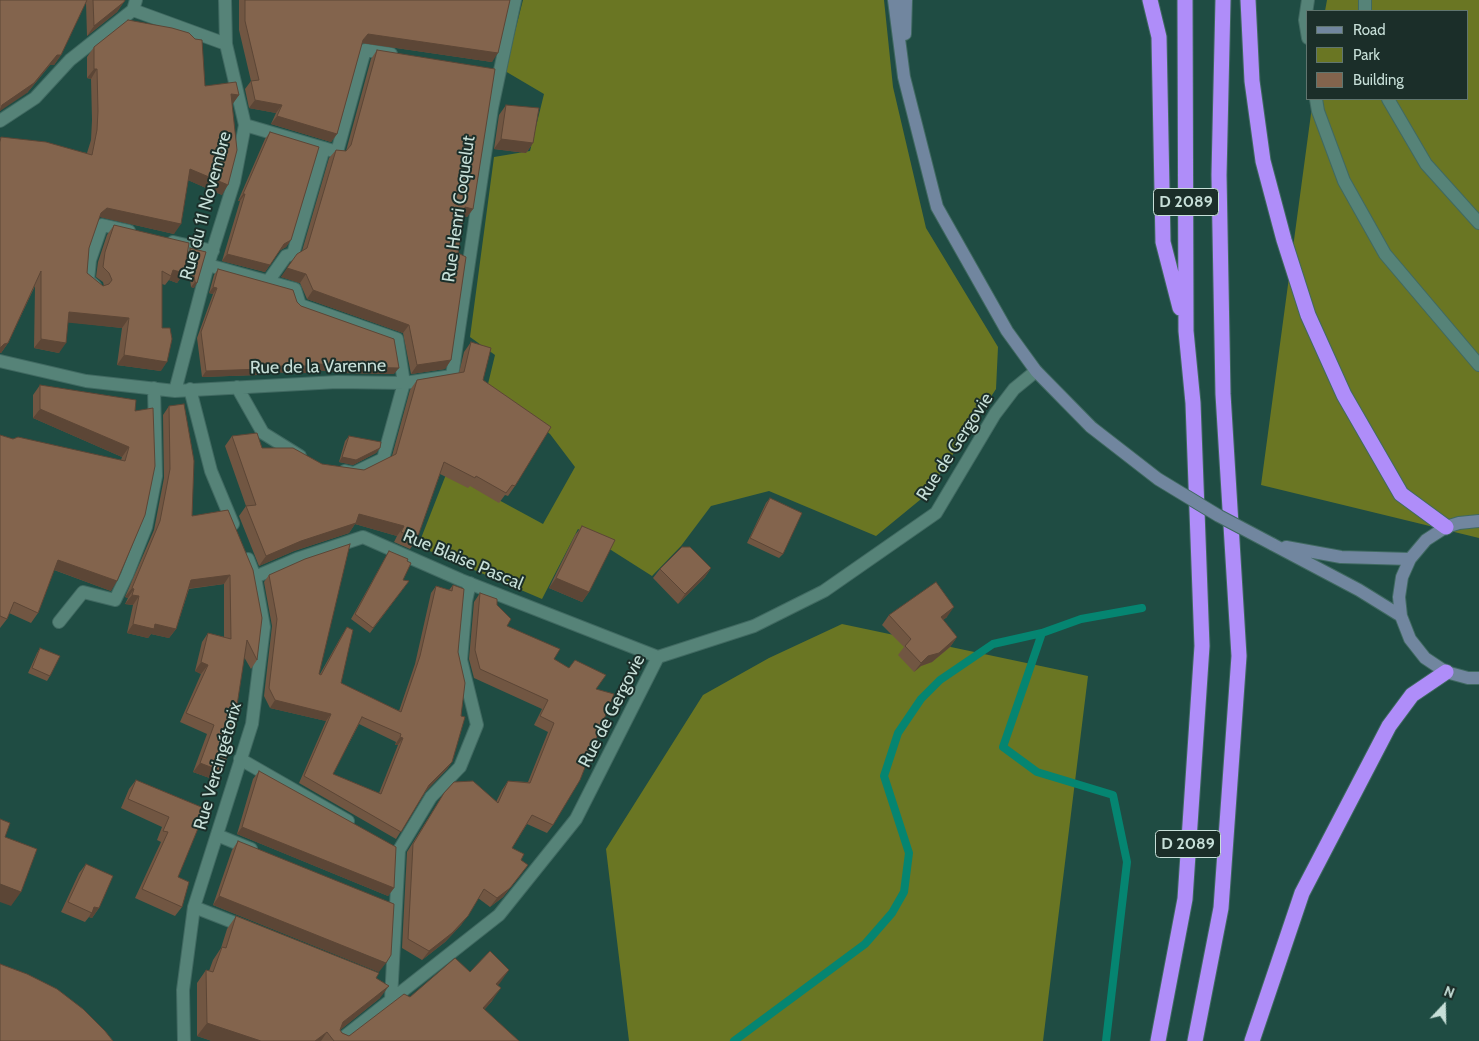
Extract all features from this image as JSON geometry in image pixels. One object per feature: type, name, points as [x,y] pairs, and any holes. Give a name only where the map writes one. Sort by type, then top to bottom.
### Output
[{"type":"highway","points":[[1150,0],[1159,37],[1163,242],[1186,331]]},
{"type":"highway","name":"D 2089","points":[[1158,1041],[1185,899],[1202,646],[1193,403],[1186,331],[1185,0]]},
{"type":"highway","name":"D 2089","points":[[1195,1041],[1221,908],[1239,656],[1223,394],[1219,175],[1223,0]]},
{"type":"highway","points":[[1248,0],[1252,80],[1263,161],[1284,240],[1308,315],[1344,395],[1401,494],[1446,528]]},
{"type":"highway","points":[[1252,1041],[1302,893],[1389,726],[1412,695],[1446,672]]},
{"type":"street","name":"Rue du 11 Novembre","points":[[175,391],[208,265],[234,182],[245,125],[226,44],[224,0]]},
{"type":"street","name":"Rue Henri Coquelut","points":[[404,383],[452,376],[492,108],[495,70],[515,0]]},
{"type":"street","points":[[894,0],[904,77],[937,207],[1007,331],[1036,371],[1091,426],[1158,479],[1219,516],[1359,590],[1401,616]]},
{"type":"street","points":[[904,77],[906,0]]},
{"type":"street","points":[[0,121],[35,98],[70,60],[135,5],[226,44]]},
{"type":"street","points":[[1306,13],[1306,26]]},
{"type":"street","points":[[245,125],[337,152],[365,50],[403,56]]},
{"type":"street","points":[[1316,100],[1318,111],[1344,181],[1385,254],[1479,365]]},
{"type":"street","points":[[1389,100],[1426,164],[1479,223]]},
{"type":"street","points":[[269,280],[286,256],[293,254],[324,148]]},
{"type":"street","points":[[97,288],[88,280],[90,260],[102,225],[139,234]]},
{"type":"street","points":[[157,238],[213,251]]},
{"type":"street","points":[[208,265],[269,280],[295,289],[300,305],[397,339],[404,383]]},
{"type":"street","name":"Rue de la Varenne","points":[[2,365],[86,381],[175,391],[338,382],[404,383],[383,459],[354,473],[336,470]]},
{"type":"street","name":"Rue de Gergovie","points":[[339,1041],[388,990],[499,915],[576,819],[658,656],[754,626],[824,591],[936,513],[995,414],[1014,389],[1036,371]]},
{"type":"street","name":"Rue de la Varenne","points":[[237,387],[263,433],[309,462]]},
{"type":"street","points":[[59,622],[83,592],[116,600],[127,575],[146,527],[156,476],[154,388]]},
{"type":"street","points":[[190,389],[211,471],[237,533]]},
{"type":"street","points":[[1477,519],[1446,528],[1426,540],[1410,559],[1402,577],[1399,597],[1401,616],[1410,639],[1425,658],[1446,672],[1468,678],[1479,678]]},
{"type":"street","name":"Rue Blaise Pascal","points":[[255,577],[297,559],[363,536],[470,584],[658,656]]},
{"type":"street","points":[[1272,544],[1341,557],[1410,559]]},
{"type":"street","name":"Rue Vercingétorix","points":[[184,1041],[183,990],[194,907],[252,724],[264,627],[255,577],[244,550]]},
{"type":"street","points":[[388,990],[396,848],[431,797],[460,767],[477,725],[461,660],[466,601],[470,584]]},
{"type":"street","points":[[240,759],[361,828]]},
{"type":"street","points":[[217,835],[262,853]]},
{"type":"street","points":[[194,907],[257,932]]},
{"type":"green space","points":[[523,0],[884,0],[893,87],[926,228],[998,347],[996,389],[926,495],[876,536],[769,491],[711,506],[681,546],[652,576],[578,529],[542,599],[418,546],[447,472],[543,524],[575,467],[550,434],[488,384],[495,355],[470,337],[494,157],[530,151],[544,94],[505,71]]},
{"type":"green space","points":[[1327,0],[1479,0],[1479,538],[1261,485],[1313,100],[1469,100],[1469,10],[1325,10]]},
{"type":"green space","points":[[842,624],[1088,676],[1043,1041],[629,1041],[606,849],[703,695],[769,658]]},
{"type":"building","points":[[0,0],[87,0],[61,55],[57,55],[34,83],[2,105],[0,111]]},
{"type":"building","points":[[93,0],[125,0],[94,26]]},
{"type":"building","points":[[245,0],[510,0],[498,53],[368,34],[363,40],[337,134],[277,116],[282,105],[255,100],[251,81],[259,80],[245,21]]},
{"type":"building","points":[[128,20],[172,28],[189,33],[195,39],[202,40],[205,86],[236,82],[239,95],[231,94],[237,150],[228,185],[190,169],[181,224],[107,208],[101,213],[89,248],[87,273],[103,286],[109,284],[112,280],[109,273],[103,267],[105,252],[114,225],[189,243],[184,273],[173,270],[171,276],[162,271],[162,328],[170,328],[172,339],[167,362],[124,355],[129,318],[69,312],[66,343],[41,339],[41,271],[8,343],[0,348],[1,137],[46,142],[92,155],[97,130],[98,111],[97,69],[94,69],[94,47]]},
{"type":"building","points":[[377,50],[495,69],[473,209],[465,207],[458,253],[466,257],[451,360],[417,365],[409,325],[313,290],[306,274],[287,268],[297,254],[307,248],[336,150],[346,151],[351,145]]},
{"type":"building","points":[[506,105],[539,108],[533,143],[501,139]]},
{"type":"building","points":[[270,132],[319,147],[291,240],[284,244],[270,265],[227,254],[245,194],[243,194]]},
{"type":"building","points":[[190,248],[206,252],[197,283],[195,282]]},
{"type":"building","points":[[218,269],[293,290],[297,302],[301,306],[394,339],[399,368],[347,367],[311,363],[311,366],[266,366],[262,369],[206,371],[201,332],[217,288],[213,287]]},
{"type":"building","points":[[471,342],[491,348],[483,380],[551,427],[515,486],[512,485],[506,493],[476,476],[475,478],[444,462],[417,539],[401,532],[404,526],[359,514],[356,523],[301,541],[266,556],[246,506],[256,505],[232,436],[257,433],[262,448],[293,448],[322,464],[364,470],[396,454],[417,380],[464,372]]},
{"type":"building","points":[[40,385],[136,400],[135,411],[153,408],[155,466],[145,515],[117,581],[58,560],[38,613],[14,602],[7,619],[0,616],[0,435],[13,439],[18,437],[125,461],[129,447],[40,409]]},
{"type":"building","points":[[184,404],[194,461],[192,516],[228,510],[253,570],[262,618],[257,660],[247,640],[230,751],[221,771],[200,763],[214,725],[186,713],[208,665],[201,662],[208,633],[231,639],[230,575],[191,580],[176,629],[155,624],[154,629],[133,624],[139,596],[132,595],[134,589],[132,588],[160,521],[170,469],[169,406]]},
{"type":"building","points":[[349,436],[381,442],[380,448],[356,460],[342,457]]},
{"type":"building","points":[[770,498],[802,513],[783,554],[750,538]]},
{"type":"building","points":[[582,526],[615,540],[589,592],[556,578]]},
{"type":"building","points":[[350,544],[319,674],[321,675],[347,627],[353,630],[341,683],[401,712],[420,656],[436,586],[452,591],[453,585],[464,589],[458,652],[465,683],[461,716],[465,717],[452,762],[429,785],[401,832],[304,776],[331,714],[275,700],[269,688],[277,619],[269,575],[305,559]],"holes":[[[362,717],[401,734],[400,737],[403,738],[381,794],[333,774]]]},
{"type":"building","points":[[682,547],[690,547],[711,568],[685,594],[660,569]]},
{"type":"building","points":[[389,551],[408,559],[407,561],[411,563],[403,580],[409,581],[373,628],[355,614]]},
{"type":"building","points":[[936,582],[954,607],[941,617],[957,637],[939,653],[928,656],[921,663],[905,646],[911,639],[889,615]]},
{"type":"building","points":[[480,593],[497,599],[497,605],[511,619],[507,626],[560,649],[554,659],[569,668],[575,660],[606,675],[596,689],[614,694],[580,780],[553,825],[532,815],[512,848],[524,854],[521,860],[528,865],[510,888],[497,898],[484,889],[468,916],[452,933],[429,951],[408,939],[413,844],[444,793],[454,782],[473,781],[498,803],[508,781],[530,783],[554,723],[540,716],[548,700],[480,669],[475,650]]},
{"type":"building","points":[[40,648],[60,656],[50,676],[32,668]]},
{"type":"building","points":[[259,771],[396,847],[394,888],[242,827]]},
{"type":"building","points":[[136,780],[206,809],[178,877],[189,882],[182,907],[142,889],[168,832],[163,831],[169,817],[128,799]]},
{"type":"building","points":[[0,819],[10,823],[5,837],[37,849],[21,892],[0,884]]},
{"type":"building","points":[[238,841],[394,904],[391,955],[386,963],[219,896]]},
{"type":"building","points":[[86,864],[113,876],[99,908],[94,907],[92,913],[68,902]]},
{"type":"building","points":[[236,916],[379,973],[376,978],[389,986],[343,1022],[340,1030],[349,1036],[404,994],[410,997],[455,958],[470,972],[490,951],[509,970],[496,984],[501,988],[483,1008],[519,1041],[334,1041],[327,1032],[315,1041],[261,1041],[207,1023],[206,970],[213,972],[222,947],[226,948]]},
{"type":"building","points":[[0,964],[27,974],[57,989],[83,1009],[113,1041],[0,1041]]},
{"type":"waterway","points":[[734,1041],[865,944],[892,913],[904,892],[909,853],[884,776],[898,733],[921,699],[940,680],[993,644],[1042,633],[1081,619],[1142,608]]},
{"type":"waterway","points":[[1042,633],[1003,747],[1037,772],[1113,795],[1127,862],[1106,1041]]}]
